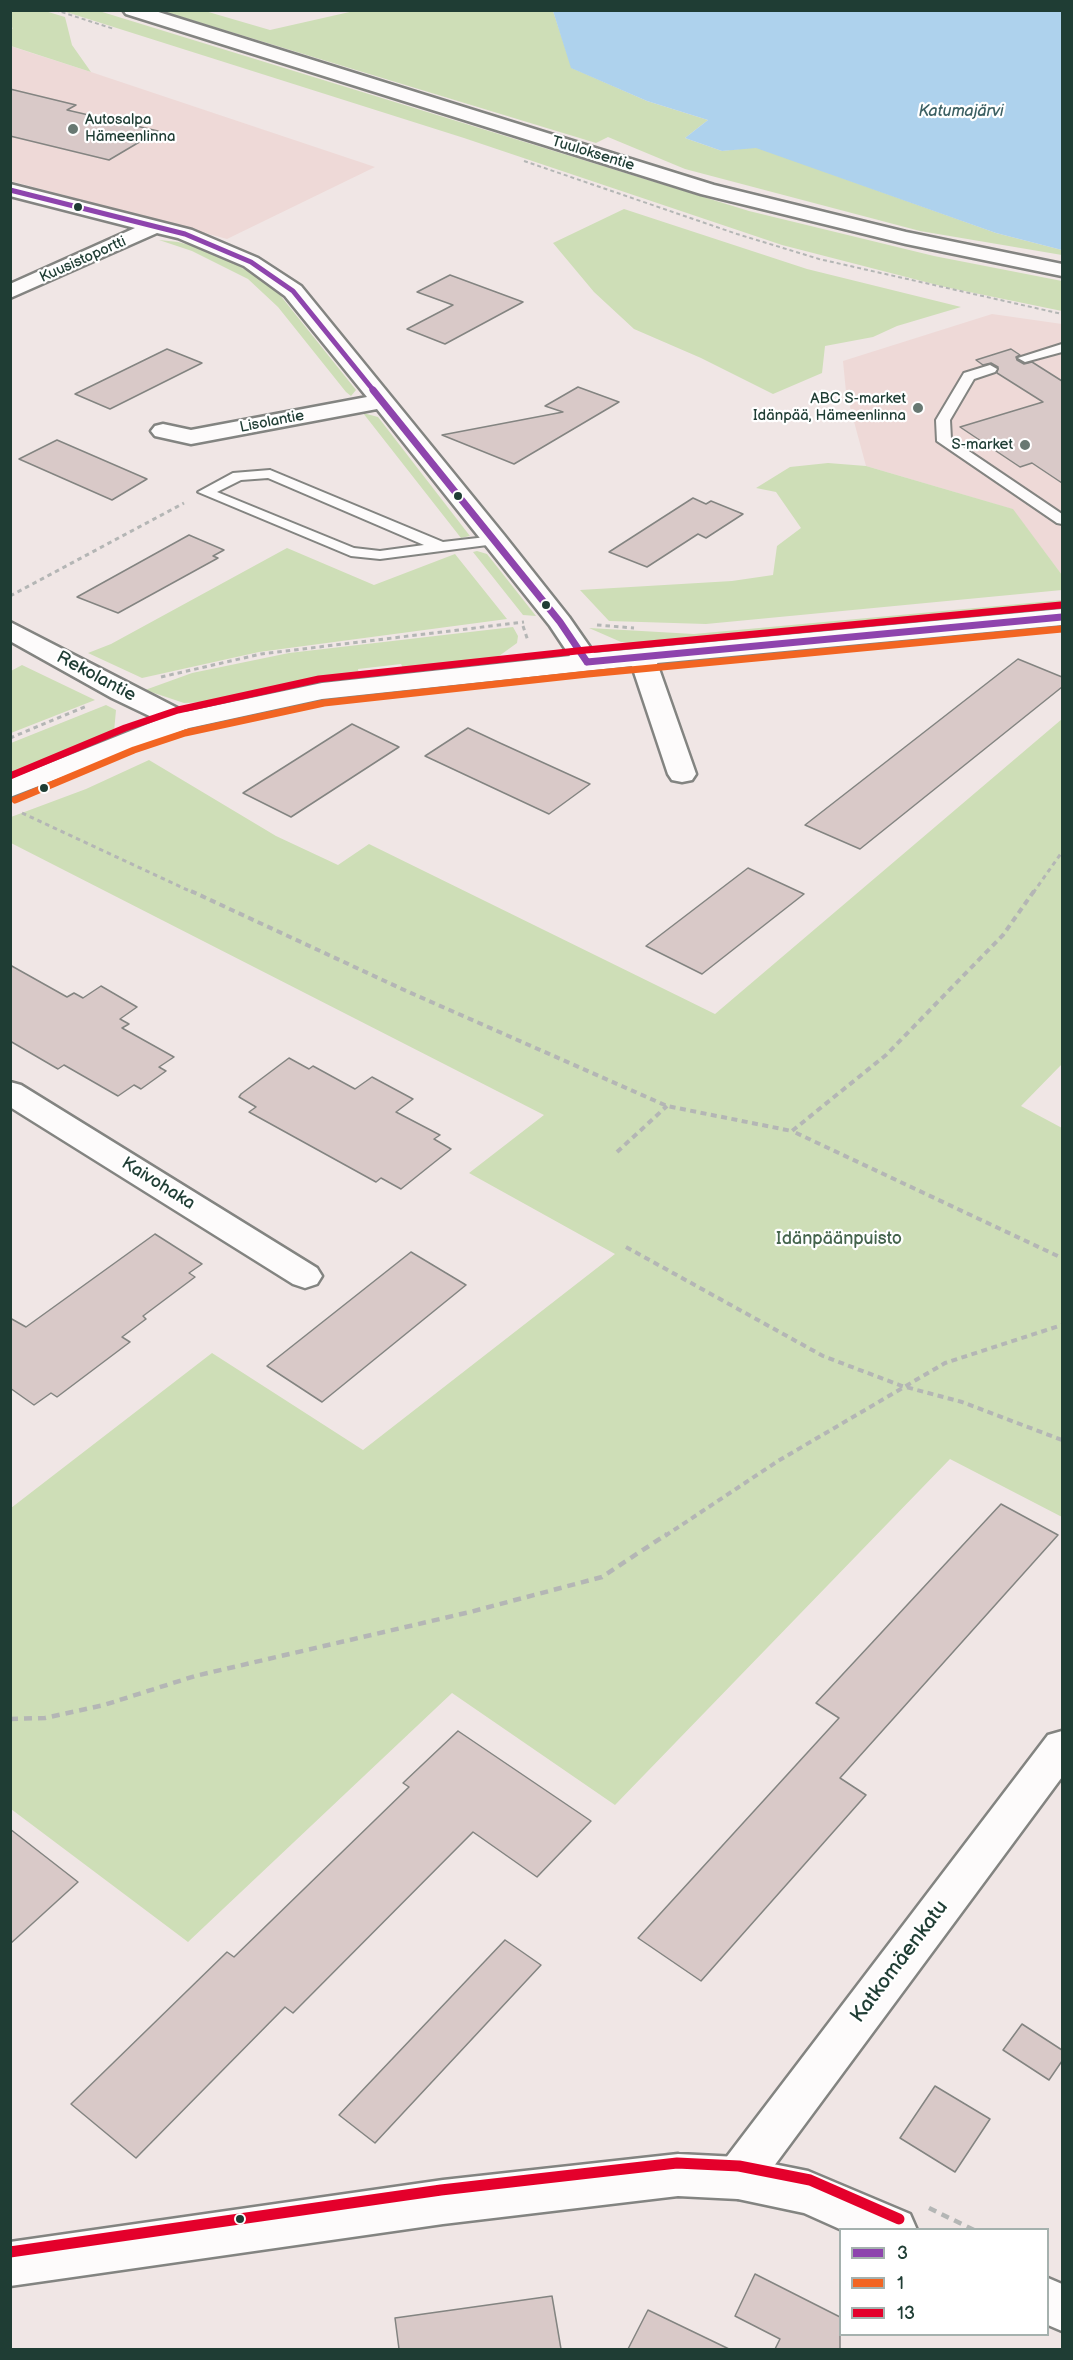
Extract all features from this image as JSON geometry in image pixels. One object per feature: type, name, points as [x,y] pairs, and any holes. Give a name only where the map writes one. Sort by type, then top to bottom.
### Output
[{"type":"main road","name":"Tuuloksentie","points":[[132,10],[708,190],[906,238],[1062,270]]},
{"type":"main road","points":[[10,190],[154,227],[220,248],[251,262],[293,291],[560,622],[587,662]]},
{"type":"main road","name":"Kuusistoportti","points":[[10,292],[154,227]]},
{"type":"main road","name":"Lisolantie","points":[[162,431],[191,437],[383,401]]},
{"type":"main road","points":[[13,800],[112,746],[182,721],[322,691],[587,662],[1062,618]]},
{"type":"main road","name":"Rekolantie","points":[[10,630],[121,692],[182,721]]},
{"type":"main road","points":[[642,657],[682,774]]},
{"type":"main road","name":"Kaivohaka","points":[[10,1092],[305,1276]]},
{"type":"main road","name":"Katkomäenkatu","points":[[738,2178],[1062,1748]]},
{"type":"main road","points":[[10,2264],[599,2182],[678,2175],[738,2178],[808,2192],[892,2228]]},
{"type":"lane","points":[[1025,358],[1062,348]]},
{"type":"lane","points":[[990,369],[969,376],[943,420],[945,441],[1062,520]]},
{"type":"lane","points":[[206,492],[238,476],[270,474],[441,547]]},
{"type":"lane","points":[[206,492],[351,552],[380,555],[495,540]]},
{"type":"path","points":[[10,596],[206,492]]},
{"type":"path","points":[[10,738],[169,674],[261,654],[476,627],[560,622]]},
{"type":"path","points":[[13,800],[412,993],[667,1106],[792,1131],[1062,1258]]},
{"type":"path","points":[[792,1131],[886,1055],[955,986],[1004,935],[1062,852]]},
{"type":"path","points":[[618,1152],[667,1106]]},
{"type":"path","points":[[626,1247],[823,1356],[902,1386],[962,1402],[1062,1440]]},
{"type":"path","points":[[10,1719],[45,1718],[104,1705],[195,1676],[470,1612],[602,1576],[778,1461],[902,1386],[945,1363],[1062,1325]]},
{"type":"shaded area","points":[[10,46],[375,167],[227,239],[11,181]]},
{"type":"shaded area","points":[[992,314],[1062,324],[1062,575],[1012,509],[866,466],[846,392],[843,361]]},
{"type":"green space","points":[[11,10],[45,11],[65,17],[72,45],[91,72],[11,46],[13,28],[11,27]]},
{"type":"green space","points":[[63,11],[99,11],[749,211],[934,256],[1062,281],[1062,311],[945,287],[782,245],[464,138]]},
{"type":"green space","points":[[162,11],[205,11],[270,30],[354,11],[553,11],[572,68],[647,101],[708,120],[685,138],[722,151],[756,147],[996,233],[1062,250],[1062,255],[920,231],[685,169],[608,137],[596,143]]},
{"type":"green space","points":[[624,209],[807,269],[961,307],[897,326],[873,337],[825,346],[822,373],[773,394],[701,358],[634,329],[594,292],[553,243]]},
{"type":"green space","points":[[159,240],[201,248],[230,260],[269,285],[280,295],[356,390],[351,396],[346,392],[278,307],[248,279],[192,251]]},
{"type":"green space","points":[[363,413],[378,417],[470,536],[461,538]]},
{"type":"green space","points":[[828,463],[866,466],[1013,509],[1062,575],[1062,590],[706,624],[609,621],[580,590],[732,581],[773,575],[777,546],[801,528],[776,492],[756,488],[790,467]]},
{"type":"green space","points":[[287,548],[374,585],[455,554],[507,619],[259,652],[142,678],[88,653],[111,644]]},
{"type":"green space","points":[[473,552],[487,554],[536,616],[523,615]]},
{"type":"green space","points":[[1062,600],[1062,608],[661,647],[621,642],[589,628],[694,634]]},
{"type":"green space","points":[[513,627],[518,636],[517,643],[499,656],[501,661],[404,670],[401,664],[358,669],[359,675],[267,688],[207,702],[184,703],[145,690],[192,673],[289,653]]},
{"type":"green space","points":[[22,665],[95,700],[11,733],[11,671]]},
{"type":"green space","points":[[106,705],[116,710],[114,732],[11,775],[11,743]]},
{"type":"green space","name":"Idänpäänpuisto","points":[[1062,719],[1062,1064],[1021,1106],[1062,1128],[1062,1517],[950,1459],[615,1805],[452,1693],[188,1942],[11,1809],[11,1508],[212,1353],[363,1450],[615,1254],[469,1173],[544,1115],[11,843],[11,817],[86,789],[149,760],[276,836],[338,865],[369,844],[715,1014]]},
{"type":"water","name":"Katumajärvi","points":[[553,11],[1062,11],[1062,250],[996,233],[756,148],[722,151],[685,138],[708,120],[647,101],[571,68]]},
{"type":"building","points":[[10,89],[76,105],[67,110],[158,131],[109,160],[10,136]]},
{"type":"building","points":[[450,275],[523,302],[445,344],[407,329],[453,305],[417,292]]},
{"type":"building","points":[[167,349],[202,363],[110,409],[75,394]]},
{"type":"building","name":"S-market","points":[[1011,349],[1020,355],[1016,357],[1017,360],[1024,364],[1032,362],[1062,381],[1062,483],[1032,463],[1020,467],[960,427],[1043,402],[997,373],[998,367],[991,363],[983,365],[976,360]]},
{"type":"building","points":[[578,387],[619,402],[514,464],[442,435],[563,412],[545,406]]},
{"type":"building","points":[[57,440],[147,479],[112,500],[19,459]]},
{"type":"building","points":[[693,498],[706,504],[711,501],[743,514],[706,538],[698,534],[647,567],[609,552]]},
{"type":"building","points":[[189,535],[224,550],[213,556],[218,558],[118,613],[77,597]]},
{"type":"building","points":[[1018,659],[1062,677],[1062,687],[860,849],[805,825]]},
{"type":"building","points":[[352,724],[399,747],[291,817],[243,793]]},
{"type":"building","points":[[468,728],[590,784],[549,814],[425,756]]},
{"type":"building","points":[[748,868],[804,894],[702,974],[646,946]]},
{"type":"building","points":[[10,965],[67,997],[74,993],[83,998],[101,986],[137,1007],[120,1019],[129,1024],[122,1028],[174,1057],[159,1067],[166,1071],[141,1089],[134,1085],[118,1096],[64,1065],[58,1069],[10,1041]]},
{"type":"building","points":[[289,1058],[309,1069],[313,1066],[355,1089],[372,1077],[413,1099],[396,1112],[440,1135],[434,1139],[451,1149],[401,1189],[381,1178],[376,1182],[249,1112],[256,1107],[239,1097],[241,1094]]},
{"type":"building","points":[[155,1234],[202,1264],[189,1273],[195,1277],[143,1316],[146,1319],[122,1337],[130,1342],[57,1397],[51,1393],[34,1405],[10,1388],[10,1318],[26,1327]]},
{"type":"building","points":[[411,1252],[466,1285],[322,1402],[267,1366]]},
{"type":"building","points":[[1001,1504],[1058,1535],[840,1778],[866,1795],[701,1981],[638,1938],[839,1718],[816,1703]]},
{"type":"building","points":[[458,1731],[591,1821],[537,1877],[473,1832],[293,2013],[285,2007],[136,2158],[71,2104],[227,1952],[234,1957],[409,1787],[403,1783]]},
{"type":"building","points":[[10,1829],[78,1882],[10,1944]]},
{"type":"building","points":[[505,1940],[541,1965],[375,2143],[339,2115]]},
{"type":"building","points":[[1022,2024],[1062,2050],[1062,2061],[1049,2080],[1003,2050]]},
{"type":"building","points":[[935,2086],[990,2119],[955,2172],[900,2138]]},
{"type":"building","points":[[755,2274],[839,2316],[840,2349],[775,2349],[780,2339],[735,2316]]},
{"type":"building","points":[[552,2296],[561,2349],[399,2349],[395,2318]]},
{"type":"building","points":[[648,2310],[729,2349],[628,2349]]},
{"type":"transit line","name":"3","points":[[10,190],[185,234],[251,262],[293,291],[560,622],[587,662]]},
{"type":"transit line","name":"13","points":[[10,776],[125,728],[178,710],[319,679],[586,650],[1061,605]]},
{"type":"transit line","name":"3","points":[[587,662],[1062,617]]},
{"type":"transit line","name":"1","points":[[15,800],[134,750],[185,733],[324,703],[588,674],[1062,629]]},
{"type":"transit line","name":"13","points":[[10,2252],[441,2190],[677,2163],[739,2166],[810,2180],[899,2219]]},
{"type":"place","name":"Autosalpa Hämeenlinna","points":[[73,129]]},
{"type":"place","name":"ABC S-market Idänpää, Hämeenlinna","points":[[918,408]]},
{"type":"place","name":"S-market","points":[[1025,445]]}]
